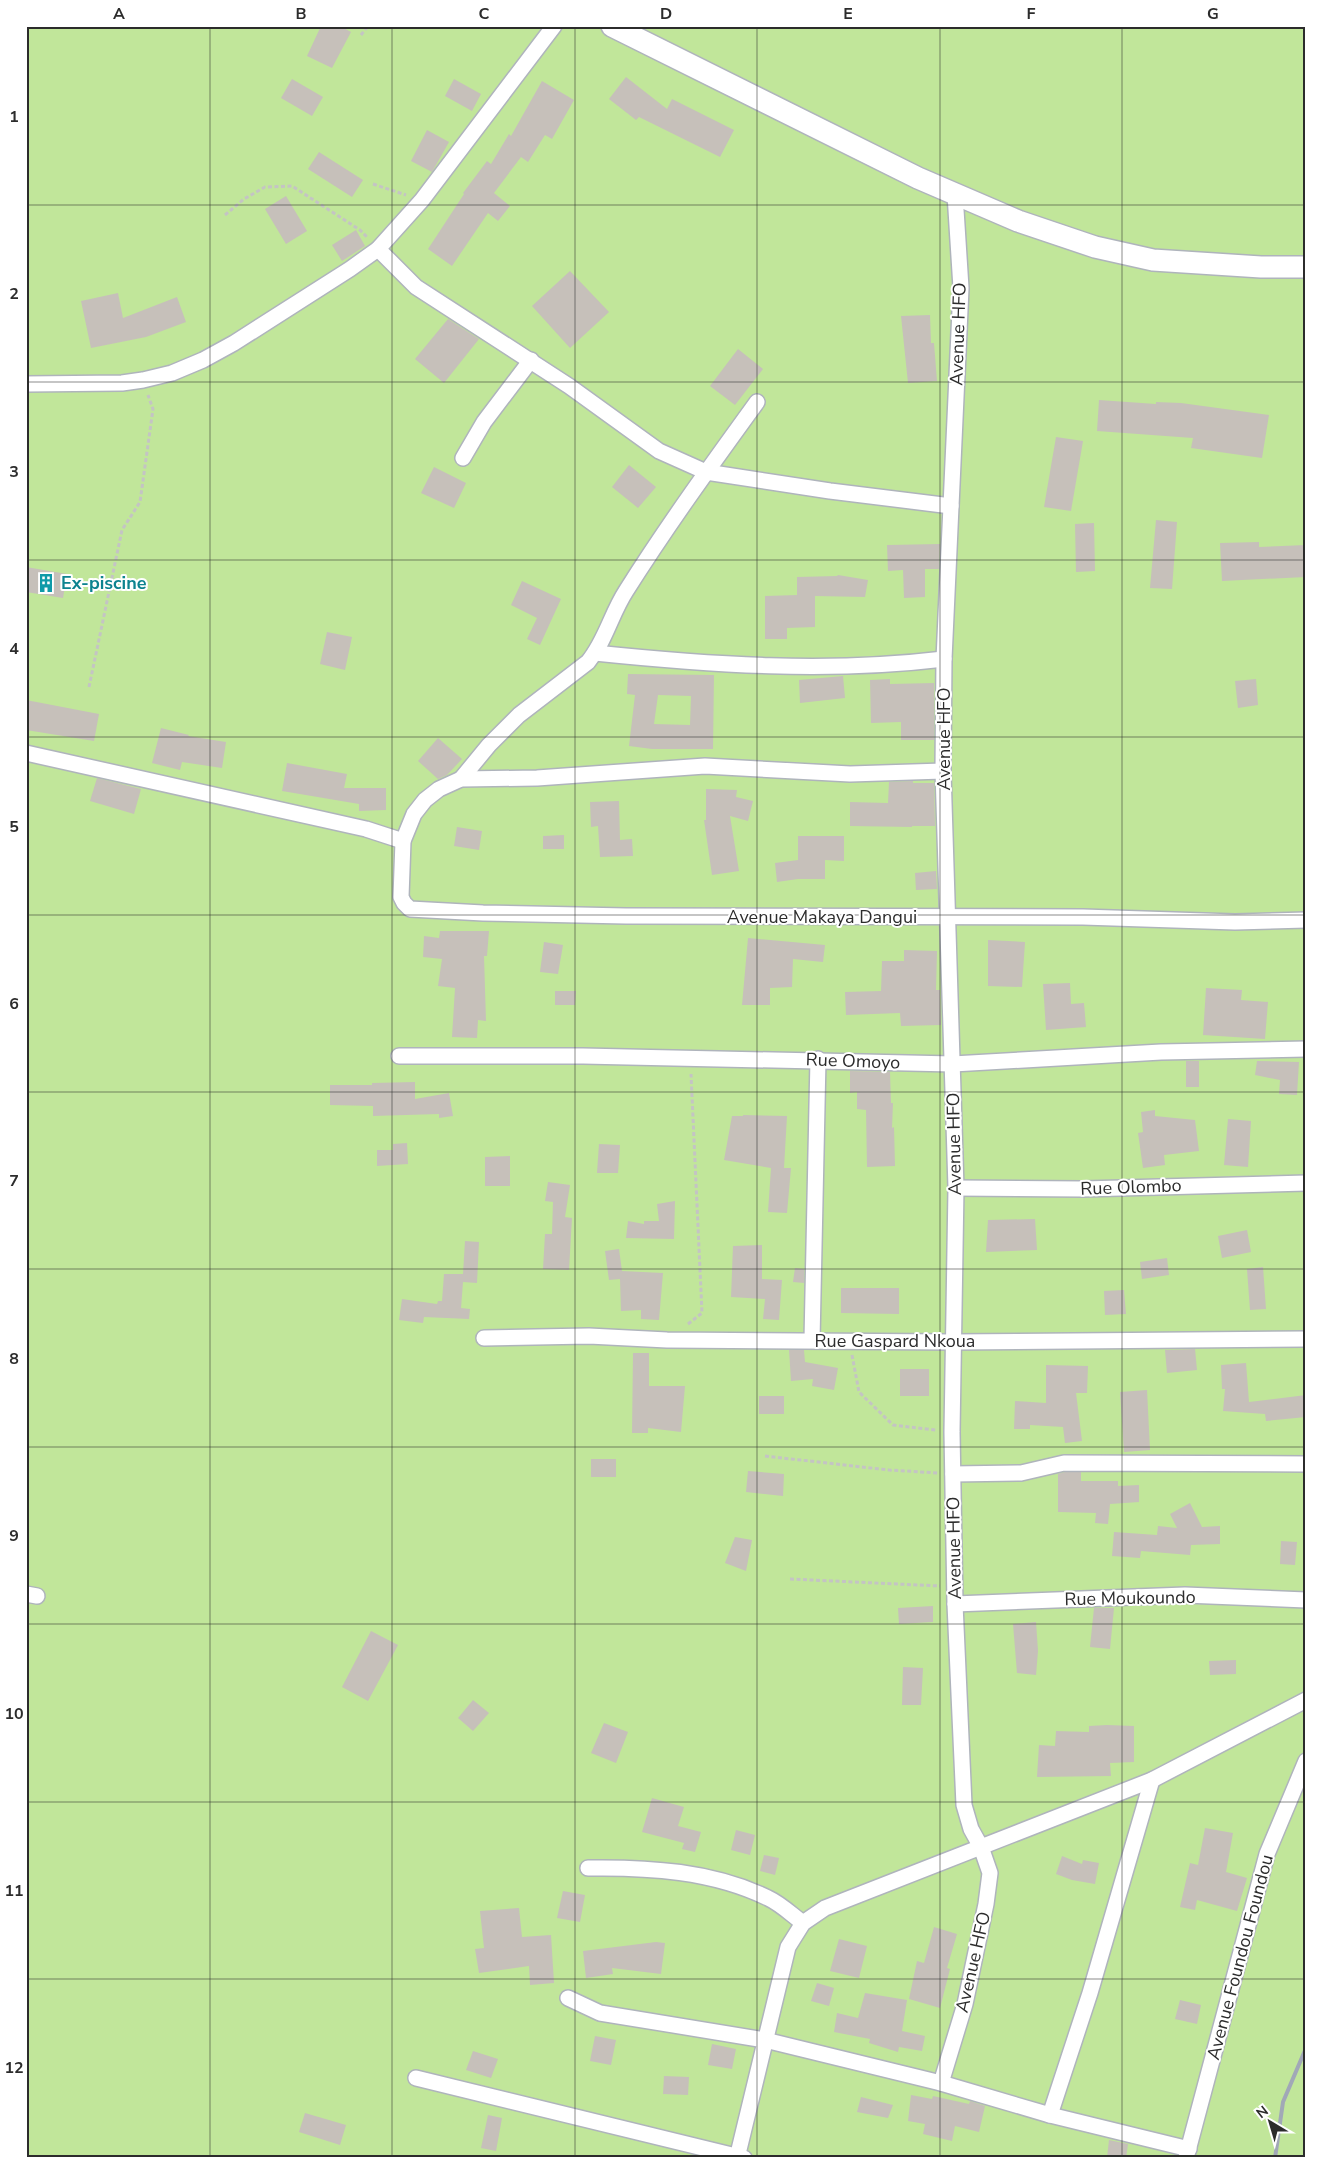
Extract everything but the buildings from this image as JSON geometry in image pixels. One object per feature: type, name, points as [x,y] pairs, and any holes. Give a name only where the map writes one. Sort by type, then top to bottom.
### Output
[{"type":"street","points":[[26,384],[122,383],[172,373],[203,360],[234,343],[319,290],[378,249],[422,200],[554,26]]},
{"type":"street","points":[[612,26],[762,102],[955,194],[1027,224],[1095,247],[1153,260],[1260,267],[1306,267]]},
{"type":"street","name":"Avenue HFO","points":[[941,2083],[965,2004],[986,1904],[990,1873],[982,1848],[971,1829],[964,1805],[955,1604],[952,1432],[956,1188],[943,771],[944,659],[960,288],[955,194]]},
{"type":"street","points":[[378,249],[416,287],[531,360],[659,451],[706,472],[830,491],[951,506]]},
{"type":"street","points":[[463,458],[484,422],[531,360]]},
{"type":"street","points":[[461,779],[489,745],[519,715],[588,662],[604,638],[616,606],[658,540],[757,402]]},
{"type":"street","points":[[595,653],[686,662],[797,666],[889,665],[944,659]]},
{"type":"street","points":[[26,753],[366,829],[404,841]]},
{"type":"street","points":[[461,779],[537,778],[704,766],[850,774],[943,771]]},
{"type":"street","name":"Avenue Makaya Dangui","points":[[461,779],[440,789],[426,800],[414,814],[404,841],[401,897],[410,908],[483,913],[626,916],[1083,917],[1235,922],[1306,920]]},
{"type":"street","name":"Rue Omoyo","points":[[399,1056],[818,1059],[953,1064],[1161,1052],[1306,1049]]},
{"type":"street","points":[[812,1340],[818,1059]]},
{"type":"street","name":"Rue Olombo","points":[[956,1188],[1083,1189],[1306,1183]]},
{"type":"street","name":"Rue Gaspard Nkoua","points":[[484,1338],[589,1336],[668,1340],[953,1342],[1306,1339]]},
{"type":"street","points":[[953,1474],[1021,1473],[1064,1463],[1306,1464]]},
{"type":"street","name":"Rue Moukoundo","points":[[955,1604],[1186,1596],[1306,1600]]},
{"type":"street","points":[[416,2078],[739,2157],[788,1947],[803,1923],[825,1908],[1152,1780],[1306,1700]]},
{"type":"street","name":"Avenue Foundou Foundou","points":[[1188,2153],[1267,1854],[1306,1760]]},
{"type":"street","points":[[1050,2115],[1090,1993],[1152,1780]]},
{"type":"street","points":[[588,1868],[640,1867],[699,1876],[733,1884],[770,1899],[803,1923]]},
{"type":"street","points":[[568,1998],[600,2013],[765,2040],[941,2083],[1188,2153]]},
{"type":"path","points":[[361,35],[368,26]]},
{"type":"path","points":[[373,184],[422,200]]},
{"type":"path","points":[[225,215],[244,199],[265,187],[292,186],[360,230],[378,249]]},
{"type":"path","points":[[90,686],[122,530],[140,502],[153,409],[143,380]]},
{"type":"path","points":[[668,1340],[702,1313],[690,1059]]},
{"type":"path","points":[[850,1341],[859,1392],[893,1425],[952,1432]]},
{"type":"path","points":[[765,1456],[890,1470],[953,1474]]},
{"type":"path","points":[[790,1579],[955,1587]]},
{"type":"green space","points":[[26,26],[1306,26],[1306,2158],[26,2158]]},
{"type":"railway","points":[[1275,2158],[1283,2102],[1306,2048]]},
{"type":"place","name":"Ex-piscine","points":[[46,583]]}]
